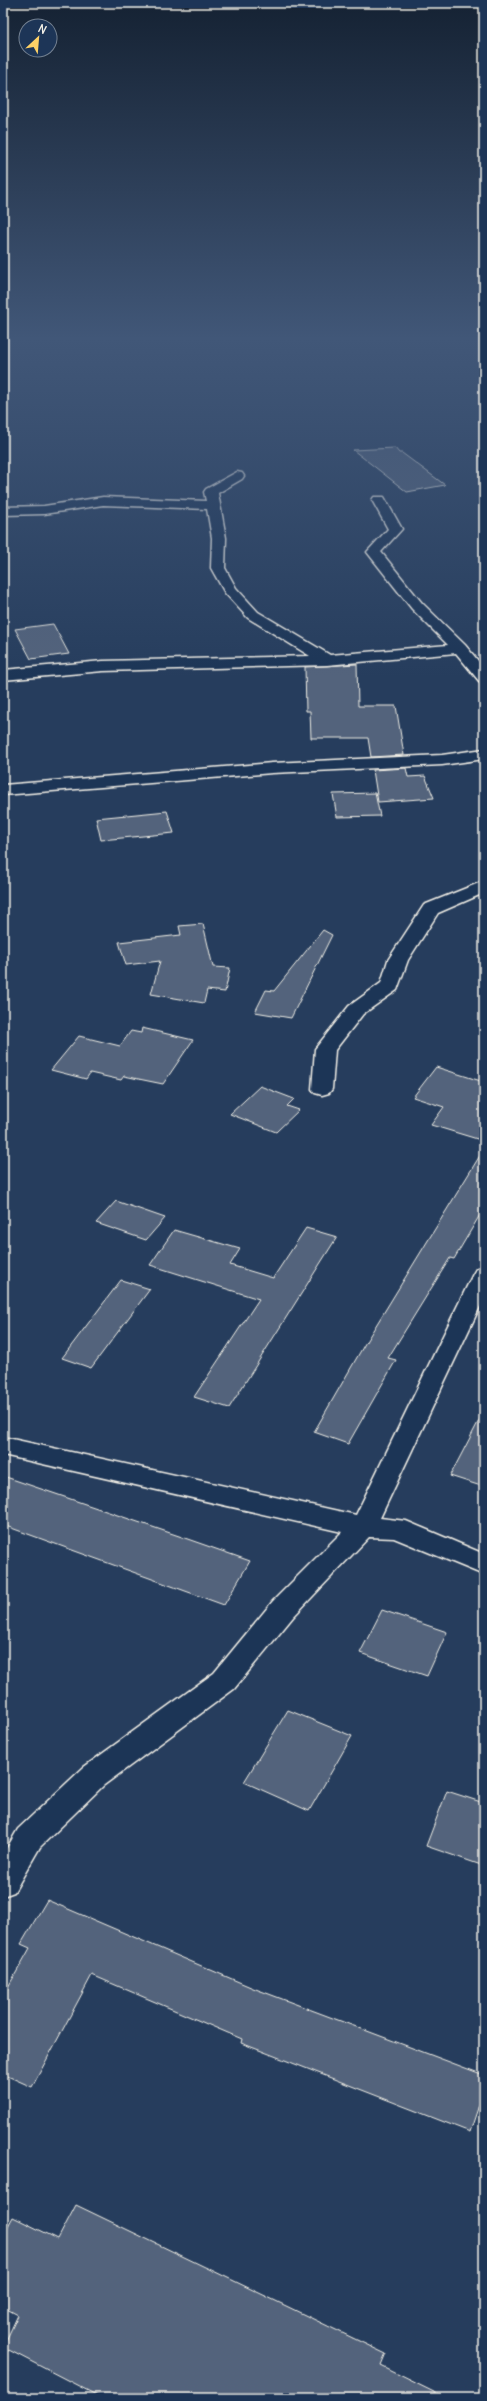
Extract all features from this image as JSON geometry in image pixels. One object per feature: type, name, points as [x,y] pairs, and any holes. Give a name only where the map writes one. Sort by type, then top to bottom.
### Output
[{"type":"street","points":[[237,476],[211,492],[219,538],[218,568],[230,590],[253,615],[327,660]]},
{"type":"street","points":[[379,500],[394,529],[374,552],[417,606],[460,648],[484,678]]},
{"type":"street","points":[[3,511],[44,510],[103,501],[213,505]]},
{"type":"street","points":[[3,675],[103,666],[327,660],[460,648]]},
{"type":"street","points":[[3,790],[272,768],[442,760],[484,754]]},
{"type":"street","points":[[322,1089],[325,1049],[356,1010],[390,986],[398,960],[431,909],[484,886]]},
{"type":"street","points":[[3,1882],[29,1838],[94,1776],[224,1681],[283,1609],[363,1527],[484,1274]]},
{"type":"street","points":[[3,1446],[363,1527],[397,1528],[484,1565]]},
{"type":"building","points":[[357,453],[402,453],[445,485],[407,492]]},
{"type":"building","points":[[53,624],[69,654],[31,659],[15,629]]},
{"type":"building","points":[[357,664],[358,706],[396,706],[404,755],[371,757],[368,738],[311,738],[310,711],[306,711],[305,667]]},
{"type":"building","points":[[406,768],[408,777],[425,776],[434,798],[378,802],[373,770]]},
{"type":"building","points":[[375,793],[380,816],[337,817],[333,794]]},
{"type":"building","points":[[167,811],[174,833],[101,840],[96,818]]},
{"type":"building","points":[[203,924],[213,967],[230,968],[225,992],[207,990],[204,1003],[151,994],[160,961],[126,965],[119,942],[181,935],[179,926]]},
{"type":"building","points":[[323,930],[332,935],[291,1018],[255,1012],[266,990],[274,991]]},
{"type":"building","points":[[142,1028],[193,1040],[163,1084],[124,1076],[121,1080],[90,1073],[86,1079],[51,1070],[79,1036],[120,1046],[131,1031],[141,1033]]},
{"type":"building","points":[[436,1067],[484,1082],[484,1141],[431,1125],[444,1107],[413,1097]]},
{"type":"building","points":[[260,1086],[294,1099],[287,1106],[299,1110],[276,1132],[230,1114]]},
{"type":"building","points":[[484,1149],[484,1208],[454,1259],[450,1258],[388,1358],[396,1360],[348,1444],[314,1432],[367,1340]]},
{"type":"building","points":[[116,1201],[165,1218],[146,1240],[96,1223]]},
{"type":"building","points":[[306,1228],[337,1237],[229,1408],[194,1397],[259,1299],[150,1265],[174,1230],[240,1249],[230,1265],[273,1278]]},
{"type":"building","points":[[121,1280],[150,1289],[91,1368],[62,1358]]},
{"type":"building","points":[[484,1411],[484,1487],[450,1476]]},
{"type":"building","points":[[3,1476],[250,1561],[224,1605],[3,1525]]},
{"type":"building","points":[[382,1610],[447,1632],[427,1676],[360,1653]]},
{"type":"building","points":[[288,1710],[352,1736],[309,1811],[244,1782]]},
{"type":"building","points":[[447,1791],[484,1803],[484,1866],[426,1846]]},
{"type":"building","points":[[47,1900],[253,1988],[484,2075],[484,2090],[470,2132],[241,2043],[242,2039],[92,1975],[32,2087],[3,2074],[3,1996],[30,1948],[21,1944]]},
{"type":"building","points":[[76,2205],[386,2354],[381,2366],[446,2398],[102,2398],[3,2347],[18,2315],[3,2307],[3,2235],[13,2217],[58,2239]]}]
